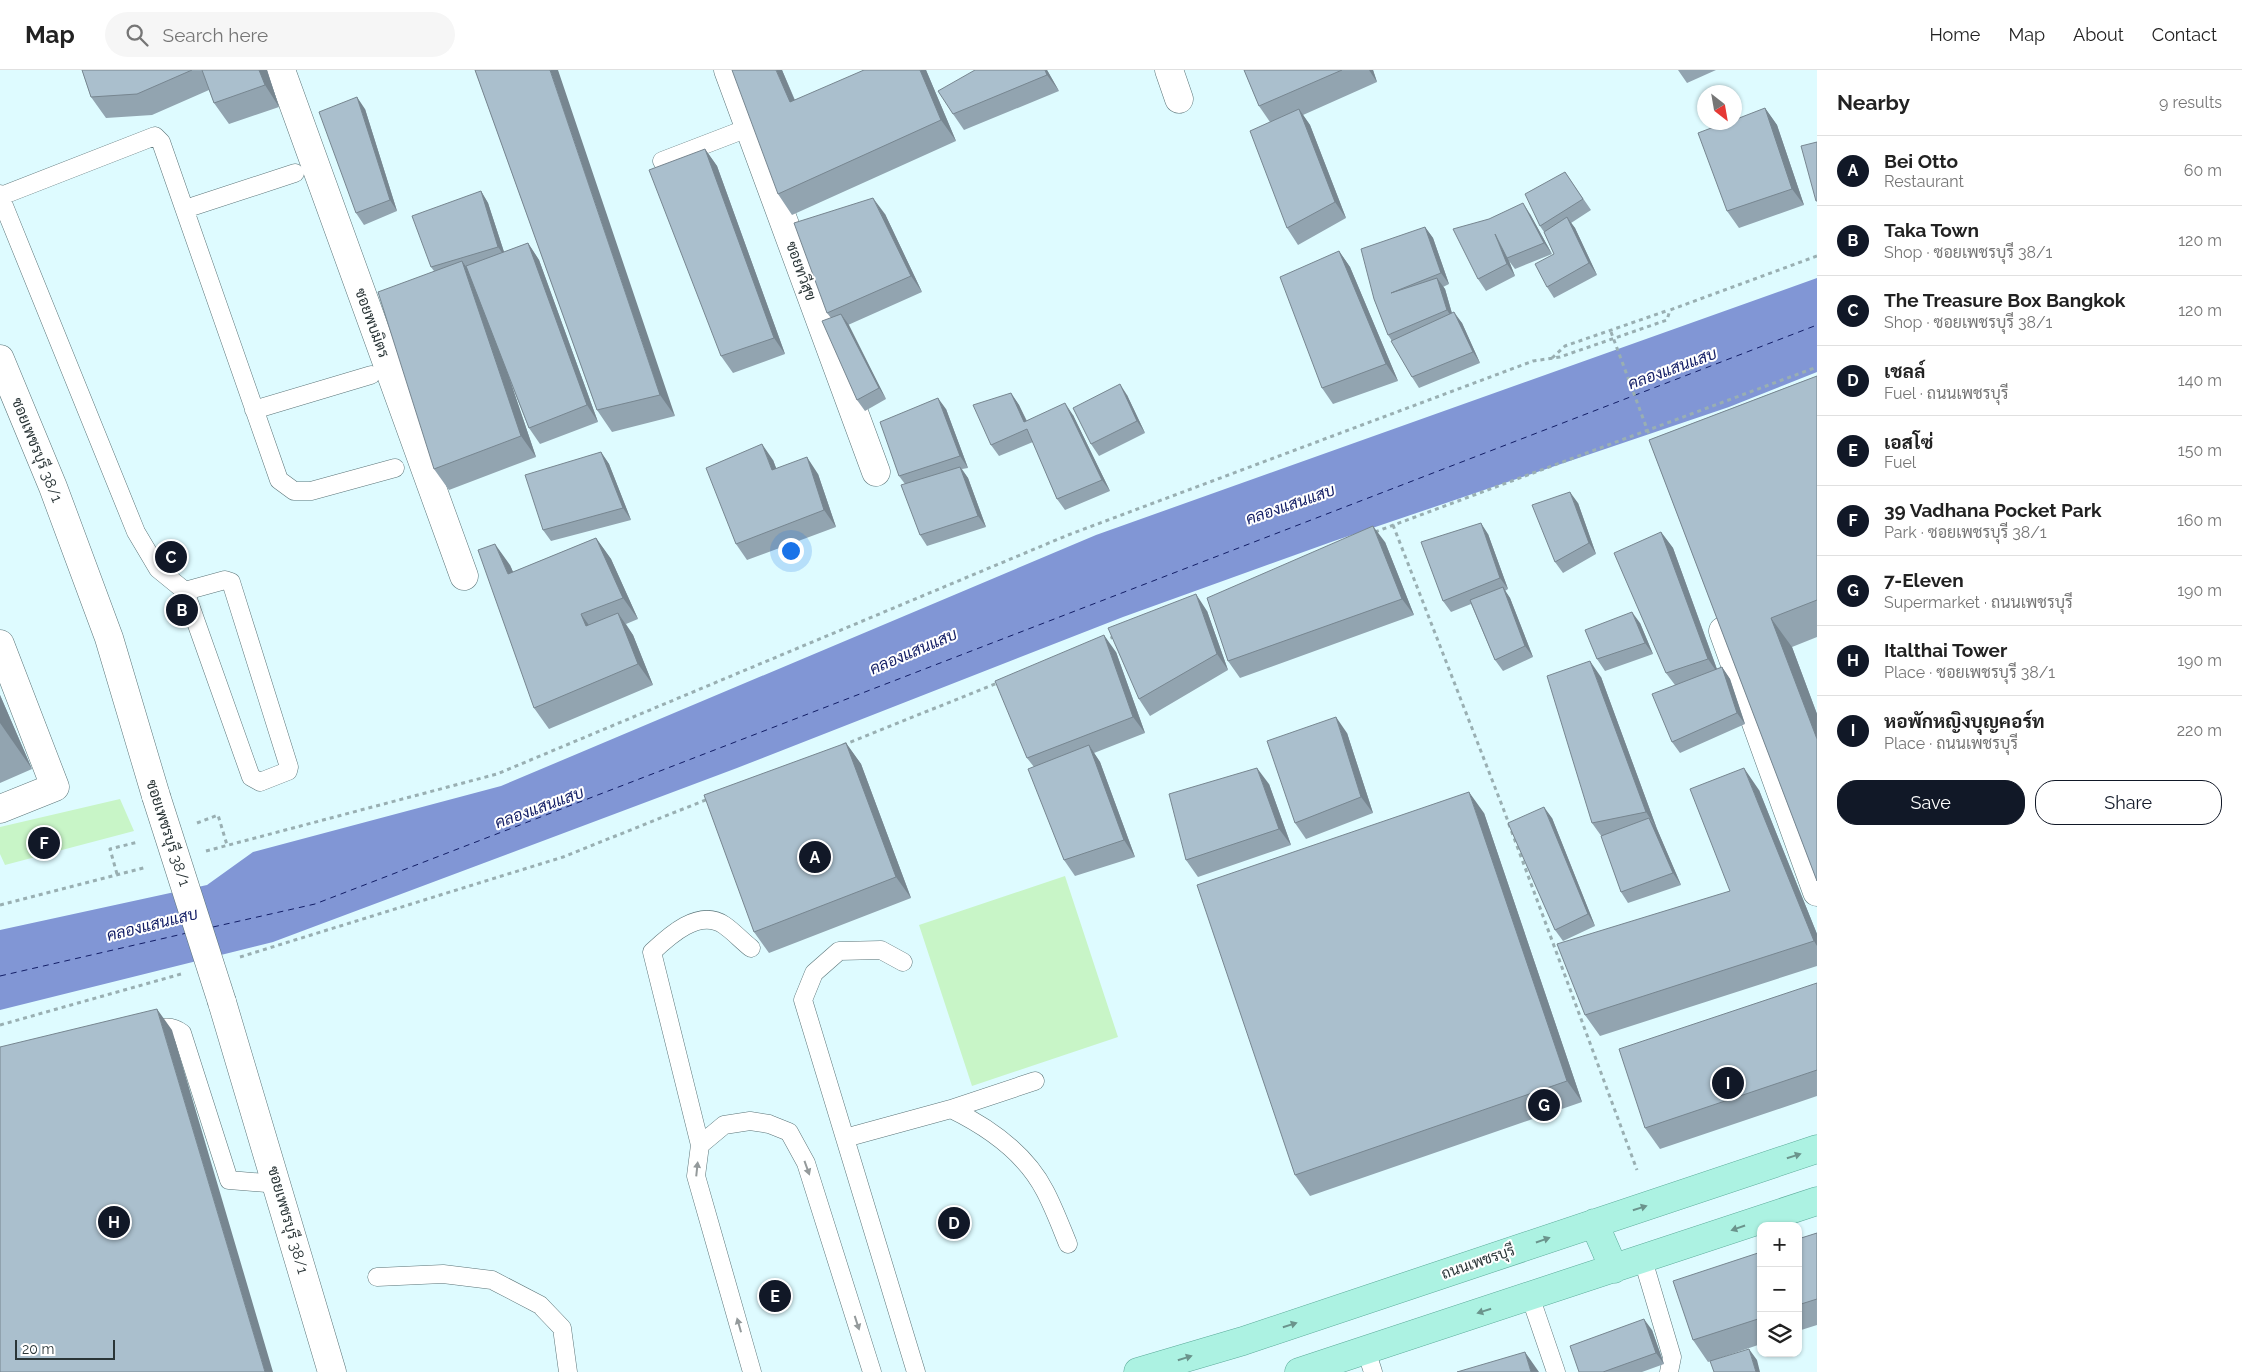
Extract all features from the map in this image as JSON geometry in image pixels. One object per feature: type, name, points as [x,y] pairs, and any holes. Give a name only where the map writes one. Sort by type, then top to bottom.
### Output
[{"type":"main road","name":"ถนนเพชรบุรี","points":[[1138,1372],[1243,1341],[1817,1149]]},
{"type":"main road","points":[[1299,1372],[1369,1361],[1530,1296],[1817,1201]]},
{"type":"main road","points":[[1594,1223],[1614,1269]]},
{"type":"street","name":"ซอยพบมิตร","points":[[280,70],[464,576]]},
{"type":"street","name":"ซอยทวีสุข","points":[[728,70],[876,472]]},
{"type":"street","points":[[1169,70],[1179,99]]},
{"type":"street","name":"ซอยเพชรบุรี 38/1","points":[[0,359],[54,487],[109,638],[156,796],[278,1184],[332,1372]]},
{"type":"street","points":[[1716,612],[1817,892]]},
{"type":"street","points":[[0,644],[56,787],[0,809]]},
{"type":"lane","points":[[662,161],[748,128]]},
{"type":"lane","points":[[185,591],[224,580],[231,582],[288,762],[288,772],[260,782],[251,777],[185,591],[158,568],[136,532],[0,195],[155,136],[161,142],[279,480],[294,491],[310,491],[395,468]]},
{"type":"lane","points":[[185,209],[295,172]]},
{"type":"lane","points":[[254,410],[371,375]]},
{"type":"lane","points":[[751,948],[722,924],[705,919],[673,932],[652,952],[700,1145],[696,1176],[752,1372]]},
{"type":"lane","points":[[903,962],[881,950],[839,951],[814,973],[803,1000],[916,1372]]},
{"type":"lane","points":[[132,1034],[168,1027],[176,1028],[182,1033],[229,1180],[278,1184]]},
{"type":"lane","points":[[846,1138],[951,1109],[1035,1080]]},
{"type":"lane","points":[[951,1109],[972,1119],[1004,1142],[1024,1162],[1045,1190],[1068,1244]]},
{"type":"lane","points":[[700,1145],[724,1125],[750,1121],[769,1124],[789,1132],[806,1163],[872,1372]]},
{"type":"lane","points":[[1643,1260],[1672,1357],[1669,1372]]},
{"type":"lane","points":[[377,1277],[443,1274],[492,1280],[540,1304],[562,1328],[568,1372]]},
{"type":"lane","points":[[1530,1296],[1556,1372]]},
{"type":"path","points":[[1551,359],[1565,346],[1611,332],[1817,256]]},
{"type":"path","points":[[201,852],[497,774],[1068,535],[1533,361],[1560,358],[1667,320],[1670,310]]},
{"type":"path","points":[[1611,332],[1654,446]]},
{"type":"path","points":[[1374,533],[1817,367]]},
{"type":"path","points":[[1392,525],[1503,808],[1637,1170]]},
{"type":"path","points":[[1098,643],[1125,632]]},
{"type":"path","points":[[840,747],[1005,680]]},
{"type":"path","points":[[232,960],[563,857],[710,798]]},
{"type":"path","points":[[192,824],[218,815],[227,845]]},
{"type":"path","points":[[117,874],[110,850],[141,841]]},
{"type":"path","points":[[0,905],[149,866]]},
{"type":"path","points":[[0,1025],[186,973]]},
{"type":"green space","points":[[120,799],[134,831],[5,865],[0,854],[0,827]]},
{"type":"green space","points":[[1065,876],[1118,1037],[972,1086],[919,925]]},
{"type":"water","name":"คลองแสนแสบ","points":[[1817,278],[1817,372],[1729,407],[1334,541],[1123,617],[737,768],[273,942],[0,1010],[0,930],[207,885],[253,852],[501,786],[1096,535]]},
{"type":"building","points":[[82,70],[192,70],[137,94],[91,97]]},
{"type":"building","points":[[202,70],[259,70],[265,85],[214,103]]},
{"type":"building","points":[[475,70],[550,70],[660,395],[597,410]]},
{"type":"building","points":[[732,70],[776,70],[790,102],[864,70],[920,70],[941,120],[778,194]]},
{"type":"building","points":[[975,70],[1045,70],[1047,75],[953,114],[938,91]]},
{"type":"building","points":[[1244,70],[1342,70],[1259,106]]},
{"type":"building","points":[[357,97],[390,200],[356,213],[319,112]]},
{"type":"building","points":[[1765,108],[1792,189],[1727,211],[1698,133],[1706,130],[1742,130],[1742,117]]},
{"type":"building","points":[[1299,109],[1335,202],[1287,228],[1250,131]]},
{"type":"building","points":[[1817,142],[1817,201],[1816,201],[1801,146]]},
{"type":"building","points":[[705,149],[774,338],[721,356],[649,170]]},
{"type":"building","points":[[1565,172],[1583,199],[1540,226],[1525,194]]},
{"type":"building","points":[[481,191],[498,247],[431,267],[412,216]]},
{"type":"building","points":[[873,198],[911,276],[827,313],[794,223]]},
{"type":"building","points":[[1523,203],[1544,243],[1507,258],[1495,234],[1507,264],[1478,279],[1453,229],[1489,219]]},
{"type":"building","points":[[1567,217],[1589,263],[1547,287],[1535,264],[1554,254],[1544,232]]},
{"type":"building","points":[[1425,227],[1441,273],[1391,293],[1437,278],[1447,310],[1388,335],[1374,299],[1361,249]]},
{"type":"building","points":[[528,243],[587,405],[529,428],[466,266]]},
{"type":"building","points":[[1339,251],[1386,364],[1322,388],[1280,277]]},
{"type":"building","points":[[462,261],[521,436],[434,469],[378,292]]},
{"type":"building","points":[[1454,312],[1473,352],[1412,377],[1391,341]]},
{"type":"building","points":[[841,314],[879,388],[857,400],[822,321]]},
{"type":"building","points":[[1817,376],[1817,600],[1771,618],[1817,739],[1817,881],[1649,440]]},
{"type":"building","points":[[1120,384],[1137,421],[1091,444],[1073,408]]},
{"type":"building","points":[[1011,393],[1024,422],[1065,403],[1102,480],[1057,499],[1027,429],[991,445],[973,405]]},
{"type":"building","points":[[938,398],[960,456],[899,476],[880,422]]},
{"type":"building","points":[[762,444],[772,470],[807,457],[824,510],[736,544],[706,468]]},
{"type":"building","points":[[601,452],[623,508],[543,530],[525,475]]},
{"type":"building","points":[[960,467],[978,516],[920,535],[901,485]]},
{"type":"building","points":[[1570,492],[1589,543],[1555,562],[1532,505]]},
{"type":"building","points":[[1481,523],[1500,578],[1443,601],[1421,542]]},
{"type":"building","points":[[1373,526],[1402,599],[1228,661],[1207,598]]},
{"type":"building","points":[[1661,532],[1708,659],[1666,673],[1614,553]]},
{"type":"building","points":[[596,538],[623,598],[581,614],[586,626],[618,613],[638,664],[534,708],[478,550],[495,544],[508,574]]},
{"type":"building","points":[[1503,587],[1525,646],[1495,660],[1470,600]]},
{"type":"building","points":[[1196,594],[1217,654],[1139,699],[1108,628]]},
{"type":"building","points":[[1632,612],[1645,643],[1597,659],[1585,630]]},
{"type":"building","points":[[1104,635],[1133,717],[1027,758],[995,681]]},
{"type":"building","points":[[1590,661],[1646,812],[1592,823],[1547,676]]},
{"type":"building","points":[[1722,667],[1737,713],[1672,742],[1652,694]]},
{"type":"building","points":[[1336,717],[1361,797],[1295,823],[1267,741]]},
{"type":"building","points":[[846,743],[896,877],[754,932],[704,795]]},
{"type":"building","points":[[1089,745],[1124,840],[1064,860],[1028,769]]},
{"type":"building","points":[[1257,768],[1279,829],[1186,860],[1169,794]]},
{"type":"building","points":[[1744,768],[1814,941],[1585,1015],[1557,944],[1730,891],[1690,789]]},
{"type":"building","points":[[1469,792],[1567,1081],[1295,1175],[1197,885]]},
{"type":"building","points":[[1544,807],[1588,914],[1555,930],[1508,823]]},
{"type":"building","points":[[1649,818],[1673,873],[1621,892],[1601,836]]},
{"type":"building","points":[[1817,983],[1817,1070],[1645,1128],[1619,1049]]},
{"type":"building","points":[[157,1009],[265,1372],[0,1372],[0,1047]]},
{"type":"building","points":[[1817,1233],[1817,1299],[1802,1304],[1802,1267],[1802,1238]]},
{"type":"building","points":[[1757,1253],[1757,1319],[1693,1340],[1673,1281]]},
{"type":"building","points":[[1644,1319],[1656,1353],[1603,1372],[1579,1372],[1570,1346]]},
{"type":"building","points":[[1749,1349],[1756,1372],[1714,1372],[1710,1361]]},
{"type":"building","points":[[1525,1352],[1531,1372],[1457,1372]]},
{"type":"ferry route","points":[[213,927],[315,904],[1817,325]]},
{"type":"ferry route","points":[[0,976],[187,933]]},
{"type":"place","name":"The Treasure Box Bangkok","points":[[171,557]]},
{"type":"place","name":"Taka Town","points":[[182,610]]},
{"type":"place","name":"39 Vadhana Pocket Park","points":[[44,843]]},
{"type":"place","name":"Bei Otto","points":[[815,857]]},
{"type":"place","name":"หอพักหญิงบุญคอร์ท","points":[[1728,1083]]},
{"type":"place","name":"7-Eleven","points":[[1544,1105]]},
{"type":"place","name":"Italthai Tower","points":[[114,1222]]},
{"type":"place","name":"เชลล์","points":[[954,1223]]},
{"type":"place","name":"เอสโซ่","points":[[775,1296]]}]
